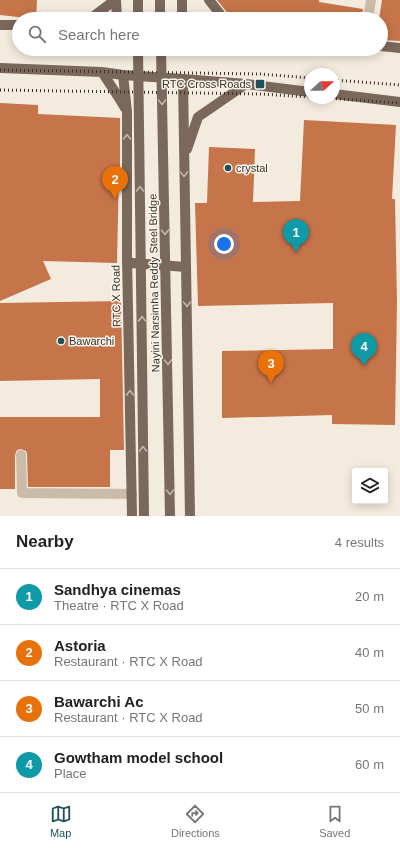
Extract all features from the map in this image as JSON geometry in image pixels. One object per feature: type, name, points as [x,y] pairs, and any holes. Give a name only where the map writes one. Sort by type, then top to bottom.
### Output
[{"type":"main road","points":[[100,12],[116,0]]},
{"type":"main road","points":[[116,0],[117,12]]},
{"type":"main road","points":[[138,0],[138,12]]},
{"type":"main road","points":[[160,0],[160,12]]},
{"type":"main road","points":[[182,0],[182,12]]},
{"type":"main road","points":[[209,0],[218,12]]},
{"type":"main road","points":[[0,25],[12,25]]},
{"type":"main road","points":[[388,47],[400,48]]},
{"type":"main road","name":"Nayini Narsimha Reddy Steel Bridge","points":[[138,56],[144,516]]},
{"type":"main road","name":"Nayini Narsimha Reddy Steel Bridge","points":[[161,56],[170,516]]},
{"type":"main road","points":[[0,68],[102,72],[123,75],[246,84],[304,91]]},
{"type":"main road","points":[[102,72],[127,112]]},
{"type":"main road","name":"RTC X Road","points":[[123,75],[127,112],[127,262],[132,516]]},
{"type":"main road","points":[[183,79],[190,516]]},
{"type":"main road","points":[[184,159],[198,117],[246,84]]},
{"type":"main road","points":[[340,95],[400,102]]},
{"type":"main road","points":[[127,262],[186,267]]},
{"type":"street","points":[[369,12],[371,0]]},
{"type":"street","points":[[21,455],[22,493],[132,494]]},
{"type":"building","points":[[0,0],[37,0],[36,12],[12,12],[12,16],[0,15]]},
{"type":"building","points":[[217,0],[319,0],[319,2],[363,9],[363,12],[227,12]]},
{"type":"building","points":[[382,0],[400,0],[400,41],[388,40],[388,12],[380,12]]},
{"type":"building","points":[[0,103],[38,105],[38,114],[120,118],[117,263],[43,261],[51,279],[0,301]]},
{"type":"building","points":[[304,120],[396,125],[392,199],[395,199],[397,302],[395,425],[332,424],[332,415],[222,418],[222,351],[333,349],[333,303],[198,306],[195,203],[207,203],[209,147],[255,149],[253,202],[300,201]]},
{"type":"building","points":[[121,301],[124,450],[110,450],[110,487],[28,487],[27,454],[26,451],[21,449],[17,450],[15,455],[15,489],[0,489],[0,417],[100,417],[100,379],[0,381],[0,303]]},
{"type":"railway","points":[[0,70],[260,74],[304,78]]},
{"type":"railway","points":[[340,80],[400,85]]},
{"type":"railway","points":[[0,90],[259,94],[304,97]]},
{"type":"railway","points":[[340,99],[400,103]]},
{"type":"place","name":"RTC Cross Roads","points":[[260,84]]},
{"type":"place","name":"crystal","points":[[228,168]]},
{"type":"place","name":"Astoria","points":[[115,199]]},
{"type":"place","name":"Sandhya cinemas","points":[[296,252]]},
{"type":"place","name":"Bawarchi","points":[[61,341]]},
{"type":"place","name":"Gowtham model school","points":[[364,366]]},
{"type":"place","name":"Bawarchi Ac","points":[[271,383]]}]
